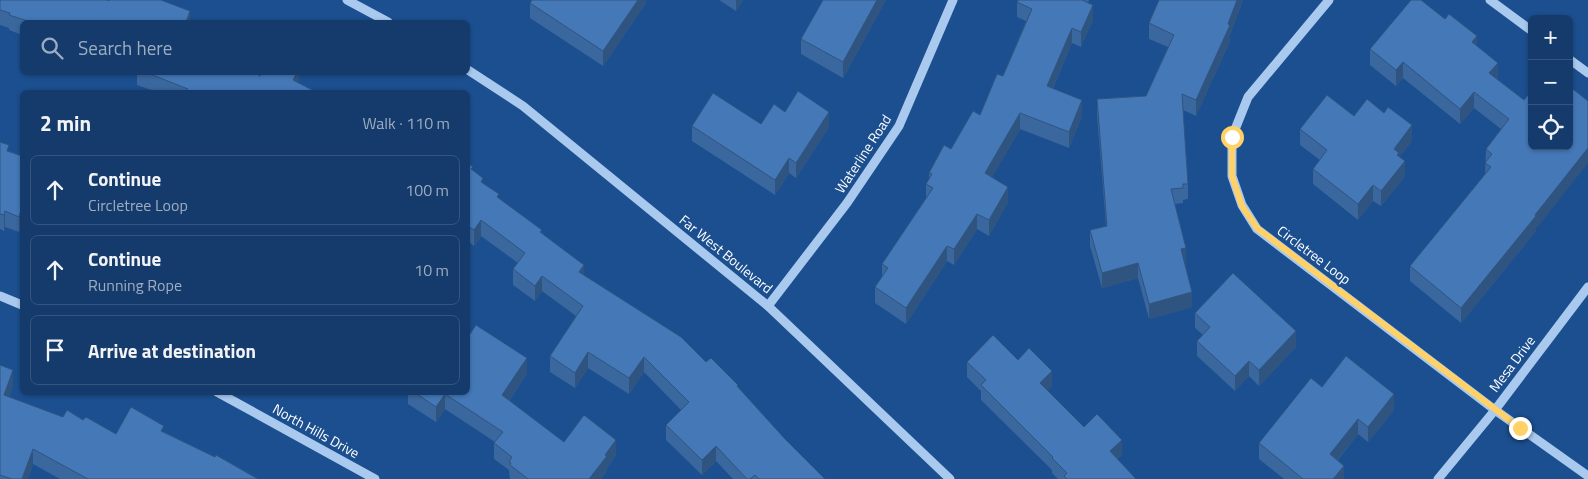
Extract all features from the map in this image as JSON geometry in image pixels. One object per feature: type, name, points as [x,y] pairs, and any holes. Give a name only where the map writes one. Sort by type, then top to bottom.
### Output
[{"type":"street","points":[[347,0],[384,20]]},
{"type":"street","name":"Waterline Road","points":[[768,306],[847,203],[899,126],[953,0]]},
{"type":"street","name":"Circletree Loop","points":[[1329,0],[1248,97],[1232,137],[1232,176],[1242,206],[1257,228],[1495,410],[1588,476]]},
{"type":"street","points":[[1490,0],[1528,28]]},
{"type":"street","points":[[1570,60],[1588,73]]},
{"type":"street","name":"Far West Boulevard","points":[[470,71],[523,106],[768,306],[950,479]]},
{"type":"street","name":"Mesa Drive","points":[[1438,479],[1495,410],[1588,287]]},
{"type":"street","points":[[0,296],[20,304]]},
{"type":"street","name":"North Hills Drive","points":[[222,395],[375,479]]},
{"type":"building","points":[[0,0],[161,0],[190,11],[187,20],[25,20],[0,10]]},
{"type":"building","points":[[532,0],[638,0],[603,51],[530,3]]},
{"type":"building","points":[[823,0],[877,0],[843,62],[801,39]]},
{"type":"building","points":[[1018,0],[1082,0],[1093,5],[1081,32],[1072,28],[1047,86],[1082,100],[1069,132],[1020,113],[985,173],[1008,187],[989,220],[977,214],[954,249],[947,246],[906,308],[875,287],[888,268],[882,264],[933,188],[926,184],[932,174],[929,173],[944,145],[951,149],[973,111],[980,115],[997,74],[1003,76],[1032,9],[1017,2]]},
{"type":"building","points":[[1159,0],[1237,0],[1228,24],[1230,25],[1196,100],[1182,94],[1188,184],[1183,184],[1183,188],[1171,189],[1186,248],[1181,249],[1192,292],[1149,304],[1138,263],[1102,273],[1090,230],[1107,226],[1097,99],[1146,96],[1174,35],[1149,23]]},
{"type":"building","points":[[1411,0],[1421,0],[1445,19],[1449,14],[1477,36],[1472,42],[1498,63],[1489,73],[1524,100],[1528,95],[1528,150],[1573,150],[1573,89],[1588,101],[1588,148],[1536,216],[1461,308],[1410,266],[1491,167],[1485,163],[1492,154],[1486,149],[1509,119],[1474,92],[1460,109],[1403,62],[1396,70],[1370,49]]},
{"type":"building","points":[[153,75],[296,75],[293,80],[312,90],[187,90]]},
{"type":"building","points":[[798,91],[829,112],[796,163],[789,158],[775,180],[692,126],[713,93],[761,124],[774,104],[785,112]]},
{"type":"building","points":[[1327,95],[1354,116],[1367,99],[1384,113],[1388,107],[1412,125],[1394,149],[1399,153],[1397,155],[1405,161],[1381,191],[1373,185],[1358,204],[1313,169],[1327,150],[1300,129]]},
{"type":"building","points":[[0,142],[9,145],[7,151],[20,155],[20,213],[19,217],[5,211],[4,215],[0,214]]},
{"type":"building","points":[[470,165],[473,167],[471,169],[483,178],[481,182],[499,194],[497,197],[542,230],[540,232],[584,265],[579,272],[681,337],[706,362],[711,358],[738,385],[785,439],[825,479],[759,479],[755,475],[747,479],[716,446],[702,460],[666,425],[689,402],[644,357],[629,378],[588,352],[575,373],[550,356],[583,306],[542,276],[535,286],[513,269],[525,253],[481,220],[474,230],[470,227]]},
{"type":"building","points":[[1233,273],[1296,331],[1259,370],[1249,361],[1235,376],[1197,341],[1210,327],[1195,313]]},
{"type":"building","points":[[476,325],[527,358],[502,395],[564,442],[584,415],[616,440],[605,455],[607,456],[589,479],[528,479],[510,465],[511,463],[509,462],[512,457],[494,443],[503,432],[447,395],[470,395],[470,334]]},
{"type":"building","points":[[993,335],[1018,360],[1029,348],[1052,371],[1040,383],[1084,427],[1097,414],[1122,440],[1110,451],[1136,479],[1067,479],[1064,476],[1067,473],[1053,457],[981,385],[986,380],[967,362]]},
{"type":"building","points":[[1346,356],[1394,394],[1368,427],[1358,419],[1330,454],[1344,466],[1333,479],[1303,479],[1259,443],[1311,378],[1322,387]]},
{"type":"building","points":[[0,365],[13,370],[4,395],[63,417],[67,410],[83,420],[86,417],[116,434],[131,407],[164,426],[161,431],[215,457],[216,455],[258,479],[88,479],[33,449],[22,479],[12,479],[0,475]]},
{"type":"building","points":[[418,395],[444,395],[436,407]]},
{"type":"route","points":[[1232,137],[1232,176],[1242,206],[1257,228],[1457,382],[1520,428]]}]
